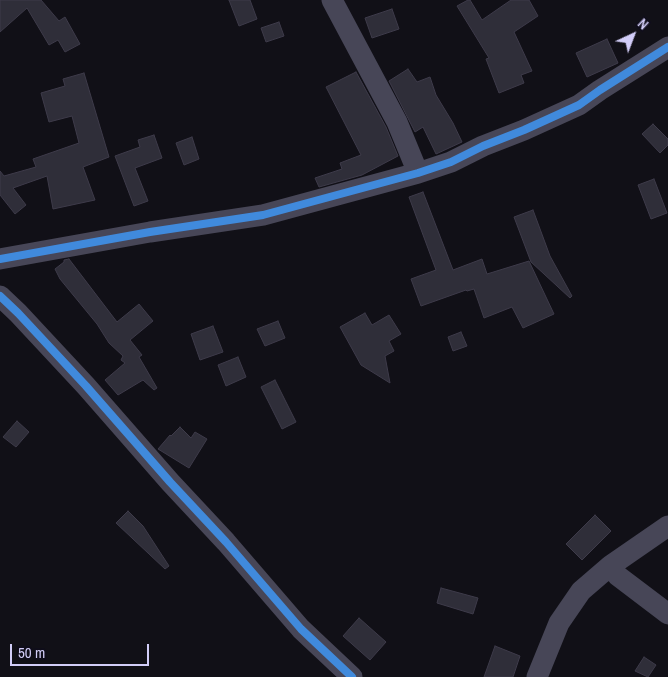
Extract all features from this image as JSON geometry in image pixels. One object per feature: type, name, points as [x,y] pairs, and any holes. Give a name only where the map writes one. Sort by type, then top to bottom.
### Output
[{"type":"street","points":[[332,0],[397,122],[418,173]]},
{"type":"street","points":[[0,259],[150,232],[263,215],[418,173],[451,162],[483,146],[579,105],[668,47]]},
{"type":"street","points":[[0,296],[86,386],[301,629],[352,677]]},
{"type":"street","points":[[538,677],[559,623],[581,591],[610,566],[668,526]]},
{"type":"street","points":[[610,566],[618,576],[668,614]]},
{"type":"building","points":[[0,0],[41,0],[59,21],[65,17],[80,44],[65,52],[58,40],[49,45],[27,8],[0,32]]},
{"type":"building","points":[[229,0],[250,0],[257,19],[239,26]]},
{"type":"building","points":[[470,0],[482,20],[511,0],[529,0],[538,16],[514,32],[532,71],[521,75],[524,83],[499,93],[486,59],[489,58],[457,6]]},
{"type":"building","points":[[392,9],[399,29],[372,38],[365,18]]},
{"type":"building","points":[[279,22],[284,36],[266,42],[261,28]]},
{"type":"building","points":[[607,39],[618,63],[587,77],[576,53]]},
{"type":"building","points":[[408,69],[417,82],[430,77],[436,95],[462,142],[436,154],[423,127],[415,132],[389,81]]},
{"type":"building","points":[[356,72],[386,127],[398,156],[362,175],[319,187],[315,178],[342,169],[340,163],[361,155],[326,87]]},
{"type":"building","points":[[84,73],[109,157],[83,167],[95,200],[53,209],[47,176],[13,188],[26,205],[15,214],[0,195],[0,171],[4,176],[36,167],[33,159],[79,143],[72,116],[49,122],[41,93],[65,86],[63,79]]},
{"type":"building","points":[[653,124],[668,139],[668,145],[660,153],[642,134]]},
{"type":"building","points":[[154,135],[162,158],[135,168],[148,201],[134,206],[115,156],[140,147],[138,140]]},
{"type":"building","points":[[192,137],[199,159],[184,165],[176,143]]},
{"type":"building","points":[[654,179],[667,213],[651,219],[638,185]]},
{"type":"building","points":[[423,192],[453,270],[482,259],[487,274],[529,261],[554,314],[523,328],[512,307],[484,318],[474,289],[421,306],[411,279],[436,270],[409,197]]},
{"type":"building","points":[[533,210],[550,256],[572,296],[570,298],[531,262],[514,217]]},
{"type":"building","points":[[69,259],[117,322],[139,304],[153,321],[130,340],[142,355],[139,357],[157,388],[154,390],[143,380],[118,395],[105,380],[125,363],[121,360],[123,356],[109,343],[97,324],[60,279],[55,269],[64,260]]},
{"type":"building","points":[[365,313],[372,325],[389,315],[401,334],[389,341],[394,351],[385,356],[390,383],[361,365],[340,327]]},
{"type":"building","points":[[278,321],[285,338],[265,346],[257,329]]},
{"type":"building","points":[[213,326],[223,352],[200,360],[191,334]]},
{"type":"building","points":[[461,332],[467,346],[453,351],[448,337]]},
{"type":"building","points":[[238,357],[246,377],[226,386],[218,365]]},
{"type":"building","points":[[275,380],[296,422],[282,429],[261,387]]},
{"type":"building","points":[[17,421],[29,432],[16,447],[3,437]]},
{"type":"building","points":[[180,427],[191,438],[195,432],[207,439],[189,468],[158,449]]},
{"type":"building","points":[[128,511],[143,526],[169,566],[165,569],[116,523]]},
{"type":"building","points":[[595,515],[611,531],[582,560],[566,544]]},
{"type":"building","points":[[441,588],[478,598],[473,614],[437,603]]},
{"type":"building","points":[[359,618],[386,642],[370,660],[343,636]]},
{"type":"building","points":[[495,646],[520,656],[513,677],[484,677]]},
{"type":"building","points":[[644,657],[656,665],[648,677],[635,671]]},
{"type":"cycle path","points":[[0,259],[150,232],[263,215],[418,173],[451,162],[483,146],[579,105],[668,47]]},
{"type":"cycle path","points":[[0,296],[86,386],[301,629],[352,677]]}]
